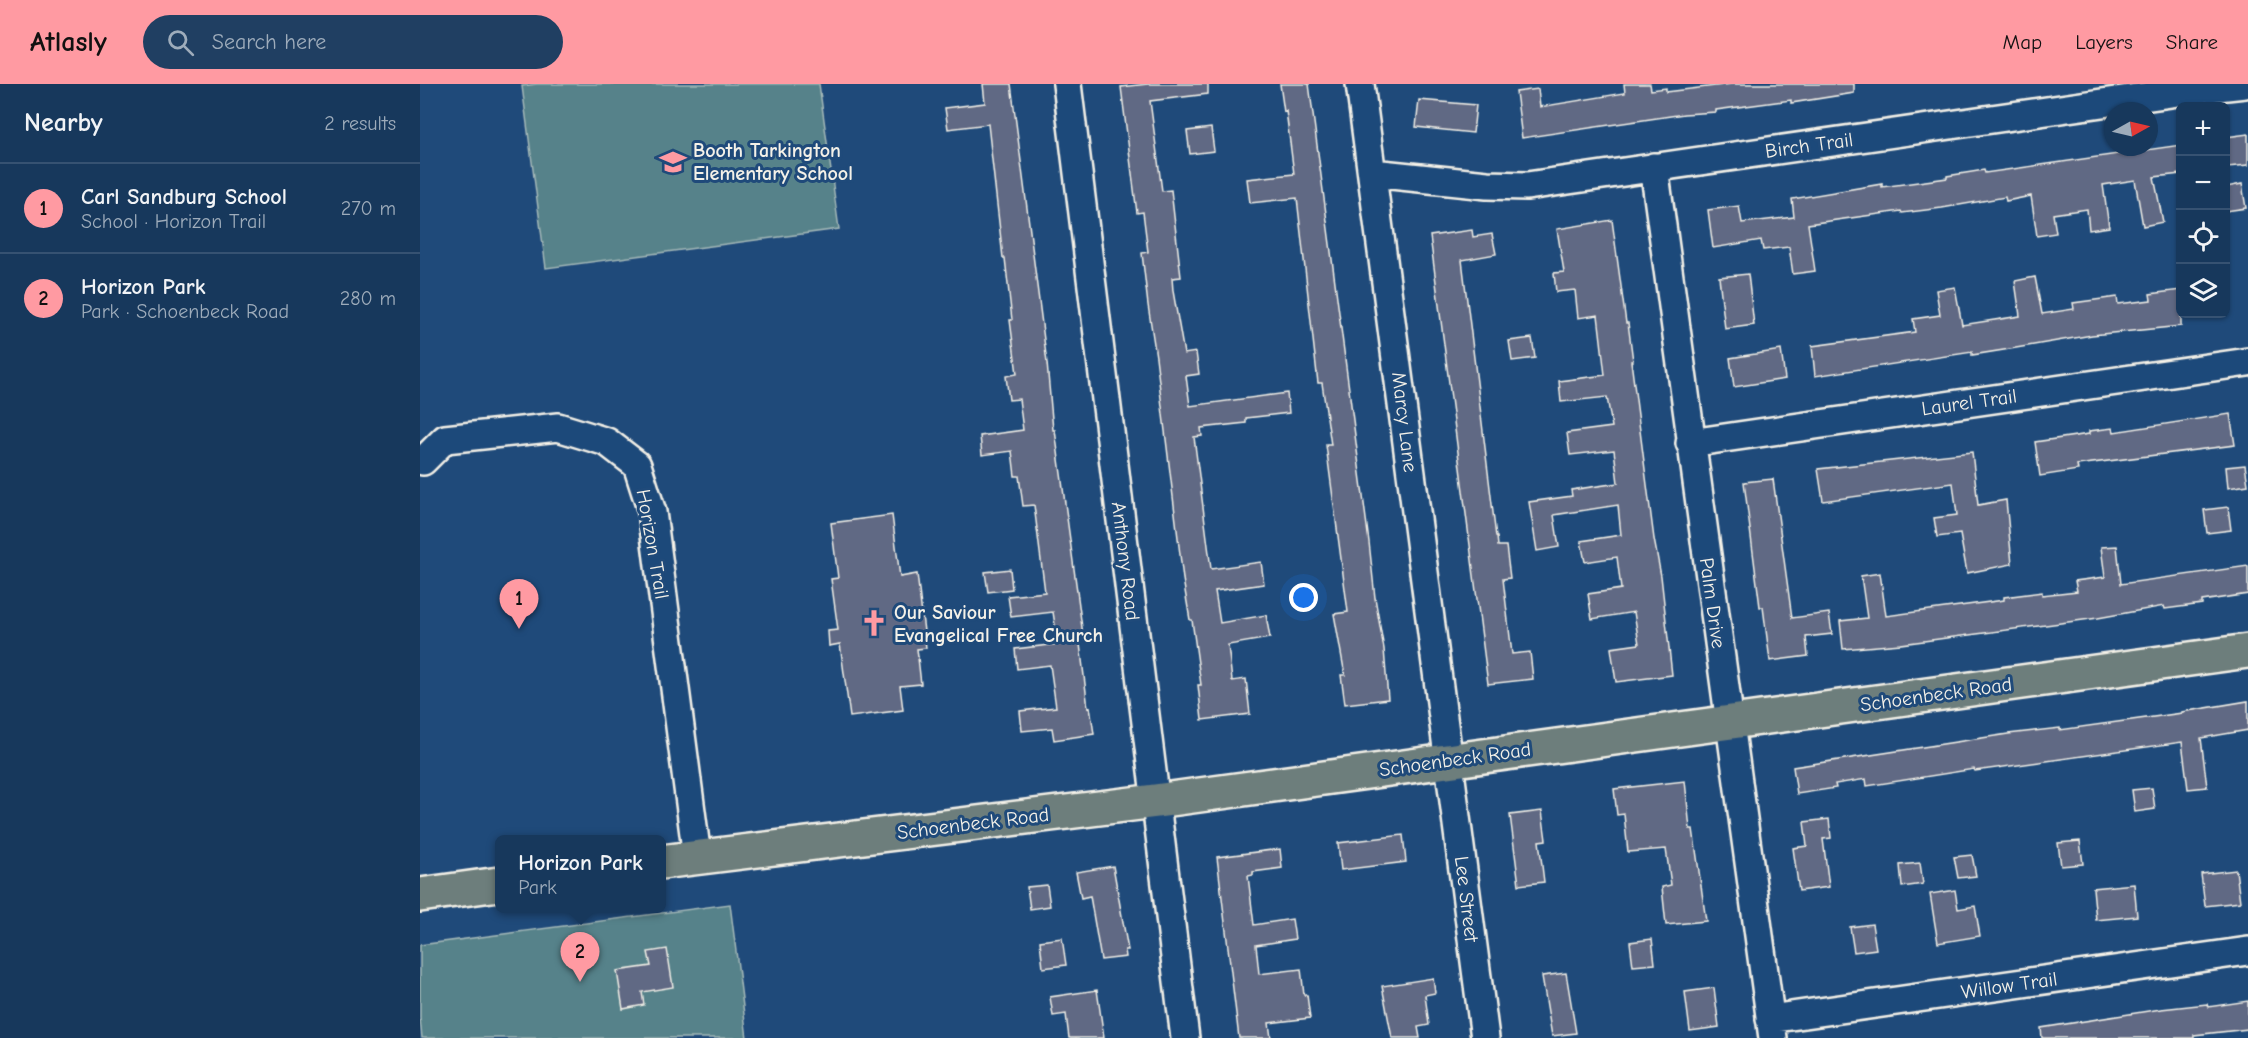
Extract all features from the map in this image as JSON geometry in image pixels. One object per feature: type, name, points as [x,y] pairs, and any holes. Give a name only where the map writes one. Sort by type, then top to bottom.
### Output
[{"type":"main road","name":"Schoenbeck Road","points":[[666,861],[1156,801],[2248,651]]},
{"type":"main road","points":[[420,895],[495,885]]},
{"type":"street","name":"Anthony Road","points":[[1067,84],[1185,1038]]},
{"type":"street","name":"Marcy Lane","points":[[1360,84],[1449,760]]},
{"type":"street","name":"Birch Trail","points":[[1372,173],[1487,185],[1527,186],[2198,86],[2244,84]]},
{"type":"street","name":"Palm Drive","points":[[1654,167],[1771,1029]]},
{"type":"street","name":"Laurel Trail","points":[[1690,443],[2248,362]]},
{"type":"street","name":"Horizon Trail","points":[[423,461],[445,439],[558,427],[607,442],[637,465],[652,512],[697,857]]},
{"type":"street","name":"Lee Street","points":[[1449,760],[1485,1038]]},
{"type":"street","name":"Willow Trail","points":[[1771,1029],[2248,951]]},
{"type":"green space","points":[[537,84],[819,84],[839,229],[546,268],[522,86]]},
{"type":"green space","points":[[730,904],[747,1038],[422,1038],[420,945]]},
{"type":"building","points":[[983,84],[1011,84],[1047,363],[1053,430],[1055,430],[1083,635],[1079,636],[1088,708],[1090,707],[1094,734],[1054,740],[1052,728],[1022,731],[1020,711],[1056,707],[1050,665],[1017,669],[1015,649],[1058,644],[1053,612],[1011,617],[1008,596],[1045,592],[1034,505],[1023,506],[1019,476],[1015,476],[1012,451],[982,455],[980,436],[1023,430],[1019,399],[1009,400],[1006,376],[1017,374],[988,124],[948,129],[945,108],[985,103]]},
{"type":"building","points":[[1148,84],[1208,84],[1208,94],[1150,101],[1162,191],[1171,190],[1181,277],[1172,278],[1173,291],[1184,354],[1196,352],[1199,374],[1186,376],[1190,406],[1287,393],[1289,413],[1246,418],[1246,423],[1201,428],[1202,436],[1194,437],[1211,569],[1261,562],[1264,584],[1215,591],[1220,623],[1266,615],[1270,638],[1228,645],[1232,681],[1246,679],[1250,714],[1202,720],[1198,685],[1201,685],[1192,620],[1190,620],[1183,579],[1148,305],[1142,253],[1148,252],[1143,212],[1137,213],[1121,87]]},
{"type":"building","points":[[1280,84],[1309,84],[1375,598],[1384,649],[1388,699],[1345,704],[1341,675],[1345,675],[1334,614],[1348,612],[1326,445],[1331,445],[1322,383],[1318,383],[1297,198],[1250,203],[1247,179],[1294,174]]},
{"type":"building","points":[[1624,84],[1650,84],[1651,90],[1666,88],[1666,92],[1732,84],[1854,84],[1854,93],[1791,103],[1791,100],[1716,110],[1716,112],[1684,114],[1522,138],[1516,92],[1538,89],[1540,107],[1625,93]]},
{"type":"building","points":[[1419,100],[1476,105],[1473,133],[1416,127]]},
{"type":"building","points":[[1211,128],[1214,151],[1190,154],[1187,131]]},
{"type":"building","points":[[2248,134],[2248,165],[2230,167],[2230,136]]},
{"type":"building","points":[[2176,146],[2176,175],[2154,177],[2163,222],[2143,226],[2135,180],[2103,185],[2109,227],[2089,230],[2087,209],[2053,214],[2056,233],[2037,236],[2031,196],[2006,201],[2005,197],[1942,208],[1902,213],[1901,211],[1808,224],[1815,271],[1793,274],[1789,247],[1763,250],[1761,240],[1713,248],[1708,210],[1739,206],[1742,223],[1794,217],[1792,199],[1882,184],[1882,187],[1947,178],[1947,176],[1984,170],[1985,173],[2104,156],[2158,156],[2158,148]]},
{"type":"building","points":[[2242,184],[2246,208],[2230,210],[2230,186]]},
{"type":"building","points":[[1612,220],[1626,323],[1628,323],[1672,675],[1616,682],[1611,648],[1639,644],[1634,612],[1592,619],[1588,594],[1621,589],[1617,557],[1585,562],[1581,541],[1621,535],[1618,505],[1554,515],[1559,547],[1537,551],[1529,502],[1572,496],[1571,490],[1618,483],[1614,450],[1570,455],[1567,433],[1612,427],[1607,397],[1561,402],[1559,381],[1605,375],[1598,315],[1578,318],[1575,290],[1556,292],[1554,273],[1564,272],[1557,229]]},
{"type":"building","points":[[1472,230],[1473,237],[1492,234],[1496,254],[1462,260],[1496,537],[1498,546],[1506,546],[1510,578],[1503,579],[1512,654],[1530,652],[1533,679],[1488,684],[1430,236]]},
{"type":"building","points":[[1748,274],[1754,325],[1725,329],[1719,277]]},
{"type":"building","points":[[2035,277],[2042,314],[2074,309],[2073,303],[2117,297],[2118,304],[2151,300],[2150,294],[2176,291],[2176,318],[2181,318],[2181,326],[2092,335],[1972,355],[1972,352],[1815,376],[1812,346],[1915,332],[1913,319],[1940,315],[1936,290],[1955,287],[1962,325],[2020,316],[2015,281]]},
{"type":"building","points":[[1532,338],[1535,358],[1512,361],[1509,341]]},
{"type":"building","points":[[1781,350],[1785,379],[1734,387],[1730,358]]},
{"type":"building","points":[[2230,414],[2235,445],[2077,465],[2078,470],[2040,476],[2035,442],[2089,434],[2089,431],[2113,428],[2114,432]]},
{"type":"building","points":[[1972,452],[1978,505],[2006,500],[2012,564],[1967,573],[1960,534],[1937,537],[1934,518],[1957,515],[1953,483],[1823,501],[1818,469]]},
{"type":"building","points":[[2245,465],[2248,485],[2228,488],[2226,467]]},
{"type":"building","points":[[1773,479],[1792,618],[1829,613],[1832,634],[1806,637],[1808,656],[1770,661],[1763,607],[1760,607],[1744,482]]},
{"type":"building","points":[[2228,507],[2231,530],[2207,533],[2204,510]]},
{"type":"building","points":[[892,515],[900,577],[917,574],[926,648],[917,649],[921,684],[900,686],[903,710],[850,717],[840,644],[829,646],[828,631],[838,630],[831,579],[838,578],[831,523]]},
{"type":"building","points":[[2117,546],[2121,584],[2248,566],[2248,594],[2202,601],[2202,604],[2165,609],[2164,606],[2098,618],[1901,644],[1843,649],[1840,621],[1867,618],[1861,576],[1880,573],[1886,616],[2004,600],[2004,597],[2042,592],[2042,595],[2077,591],[2075,581],[2105,577],[2101,547]]},
{"type":"building","points":[[1010,569],[1012,589],[988,592],[985,572]]},
{"type":"building","points":[[2248,701],[2248,730],[2201,738],[2207,787],[2188,789],[2182,742],[1975,771],[1974,769],[1867,786],[1866,779],[1835,784],[1836,788],[1797,794],[1793,767],[2008,734],[2060,728],[2060,730],[2182,713]]},
{"type":"building","points":[[1685,781],[1690,829],[1693,829],[1706,921],[1666,925],[1662,887],[1671,885],[1666,849],[1628,852],[1624,814],[1617,815],[1614,789]]},
{"type":"building","points":[[2152,788],[2155,809],[2135,812],[2132,790]]},
{"type":"building","points":[[1542,811],[1546,840],[1539,841],[1544,882],[1519,885],[1510,815]]},
{"type":"building","points":[[1829,819],[1831,838],[1823,839],[1829,887],[1799,891],[1793,848],[1807,846],[1804,822]]},
{"type":"building","points":[[1403,835],[1406,862],[1341,870],[1338,843]]},
{"type":"building","points":[[2080,841],[2083,864],[2061,866],[2058,843]]},
{"type":"building","points":[[1280,849],[1282,868],[1253,872],[1253,875],[1248,876],[1254,925],[1292,919],[1295,939],[1256,945],[1259,974],[1301,969],[1310,1018],[1269,1023],[1271,1038],[1239,1038],[1217,857]]},
{"type":"building","points":[[1972,855],[1976,876],[1958,878],[1954,857]]},
{"type":"building","points":[[1920,863],[1923,884],[1902,887],[1900,865]]},
{"type":"building","points":[[1113,866],[1128,950],[1125,950],[1126,957],[1101,960],[1090,896],[1081,898],[1076,872]]},
{"type":"building","points":[[2236,870],[2240,902],[2205,906],[2201,874]]},
{"type":"building","points":[[2134,884],[2137,916],[2096,920],[2093,888]]},
{"type":"building","points":[[1047,885],[1050,906],[1030,909],[1027,887]]},
{"type":"building","points":[[1955,890],[1958,909],[1975,906],[1980,936],[1938,943],[1930,894]]},
{"type":"building","points":[[1872,924],[1876,949],[1854,952],[1850,927]]},
{"type":"building","points":[[1062,938],[1066,965],[1043,968],[1040,941]]},
{"type":"building","points":[[1652,939],[1655,964],[1633,966],[1630,942]]},
{"type":"building","points":[[667,949],[673,987],[642,992],[644,1005],[623,1009],[617,971],[651,966],[648,952]]},
{"type":"building","points":[[1566,973],[1576,1033],[1552,1036],[1542,976]]},
{"type":"building","points":[[1433,978],[1435,993],[1425,995],[1429,1025],[1418,1027],[1420,1038],[1392,1038],[1382,986]]},
{"type":"building","points":[[1714,988],[1719,1027],[1690,1031],[1685,992]]},
{"type":"building","points":[[1097,990],[1104,1038],[1069,1038],[1066,1014],[1053,1016],[1050,997]]},
{"type":"building","points":[[2248,1001],[2248,1029],[2194,1035],[2194,1038],[2042,1038],[2041,1028],[2161,1009],[2207,1004],[2208,1007]]},
{"type":"place","name":"Booth Tarkington Elementary School","points":[[673,162]]},
{"type":"place","name":"Our Saviour Evangelical Free Church","points":[[874,623]]},
{"type":"place","name":"Carl Sandburg School","points":[[519,629]]},
{"type":"place","name":"Horizon Park","points":[[580,982]]}]
